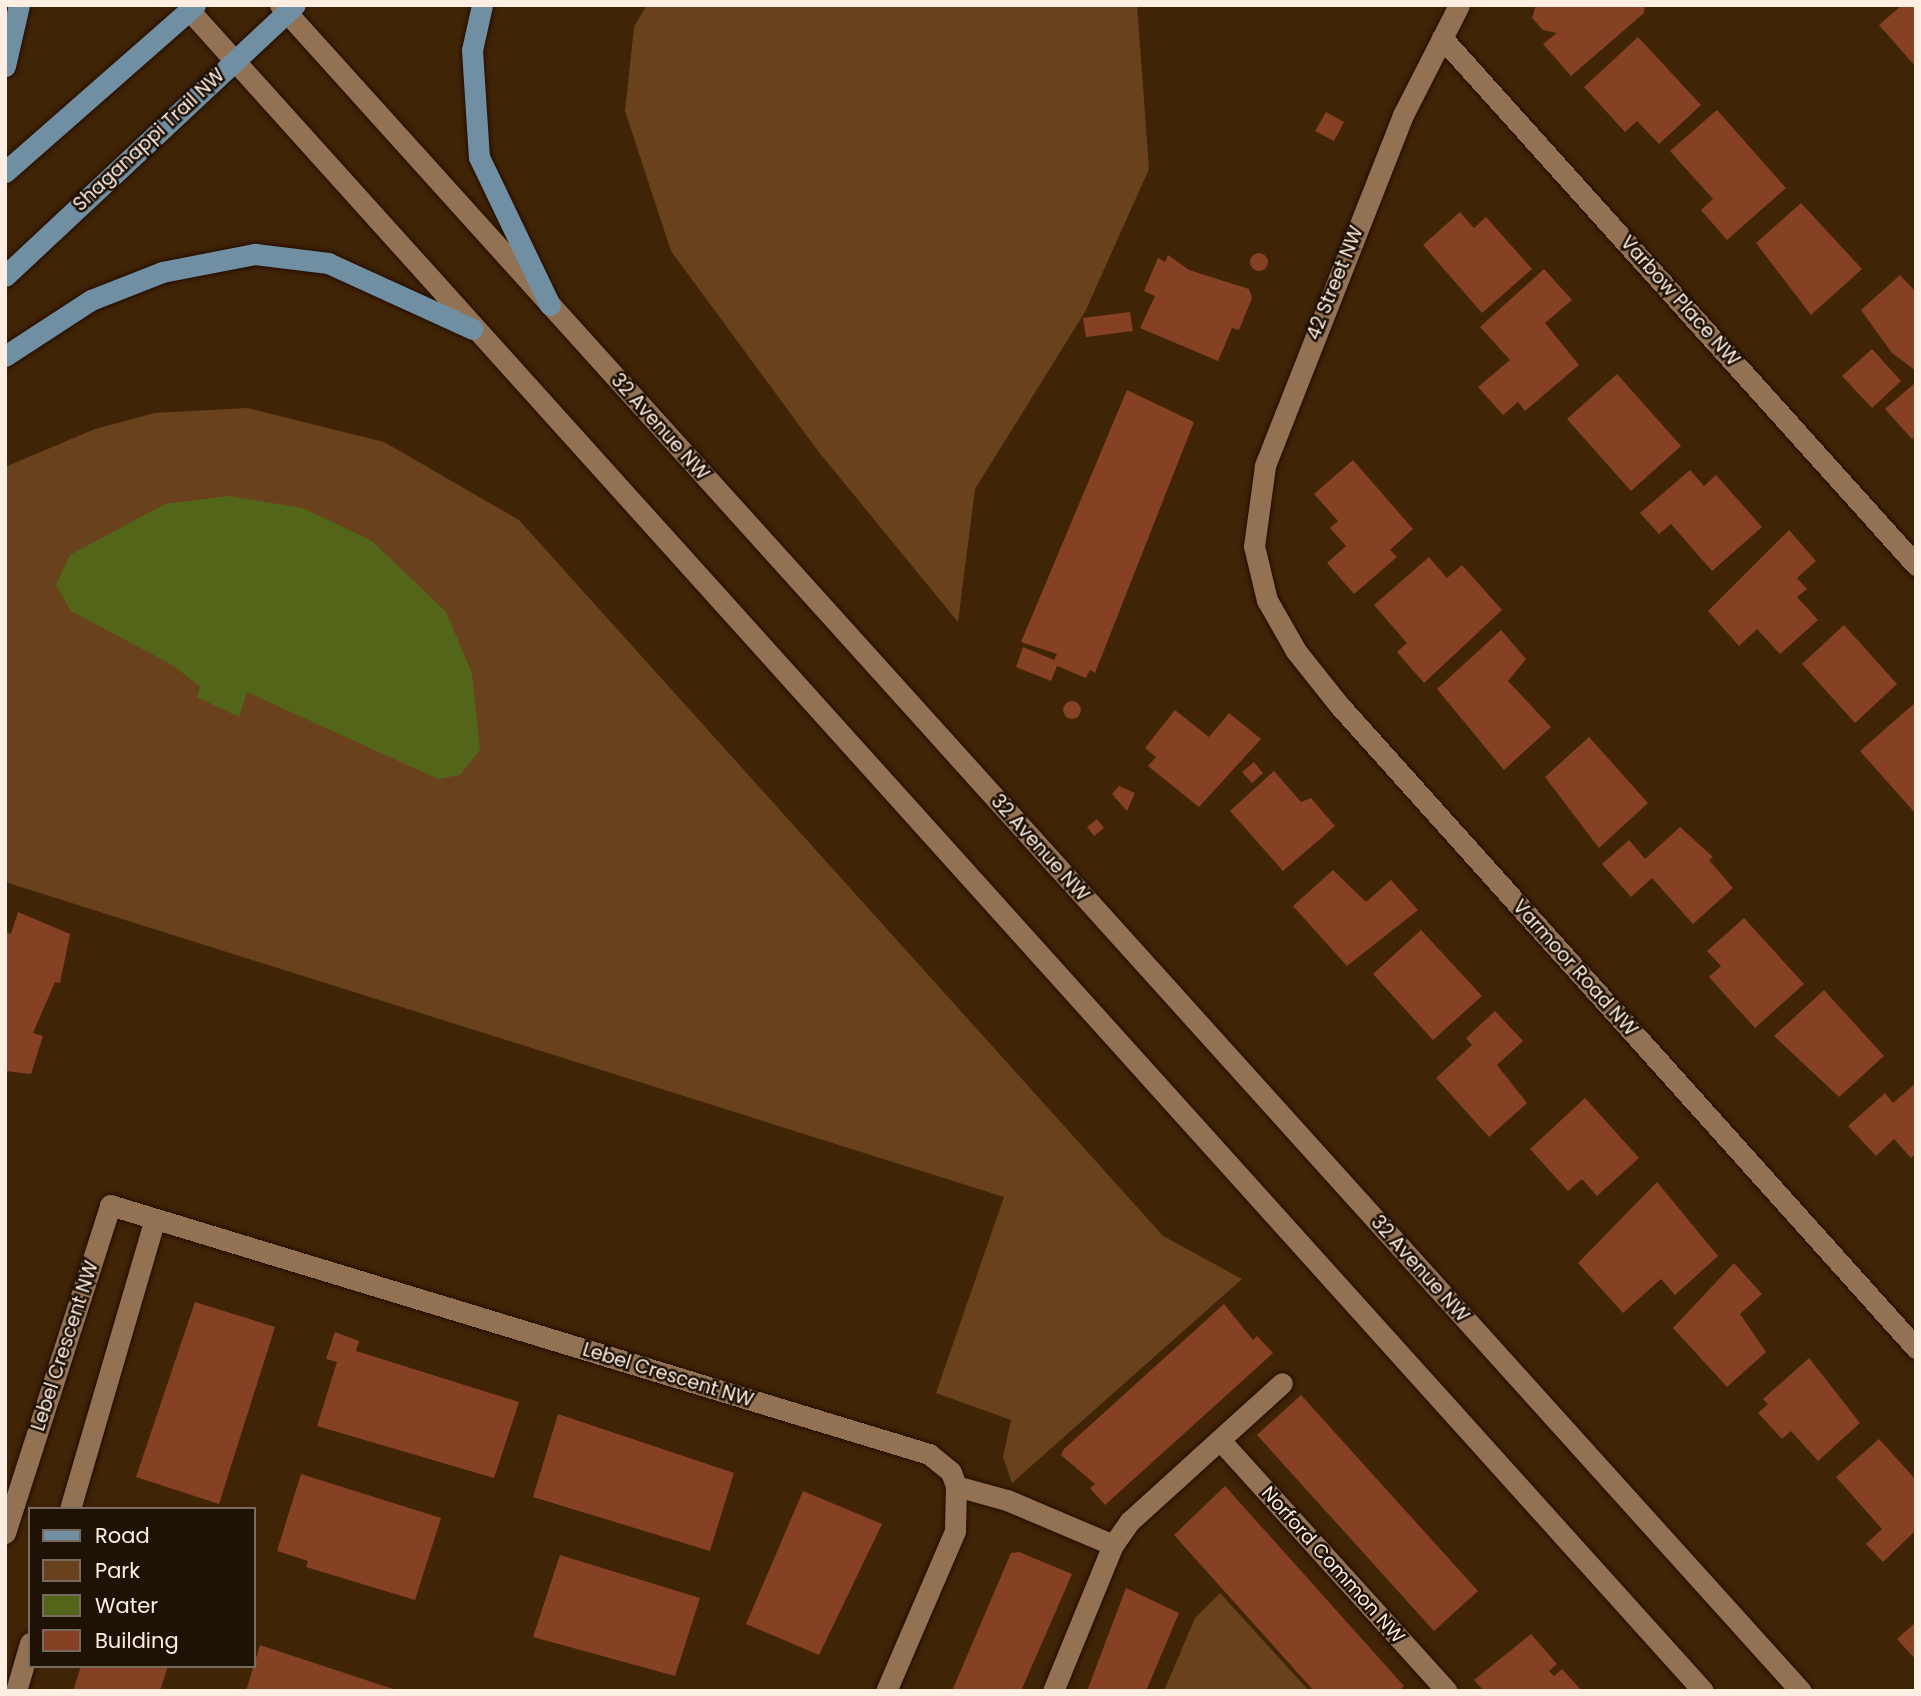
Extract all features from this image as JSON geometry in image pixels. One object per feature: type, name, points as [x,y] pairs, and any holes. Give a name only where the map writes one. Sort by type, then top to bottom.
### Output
[{"type":"main road","points":[[5,66],[19,5]]},
{"type":"main road","points":[[482,5],[472,50],[480,157],[550,305]]},
{"type":"main road","points":[[5,172],[192,8]]},
{"type":"main road","name":"Shaganappi Trail NW","points":[[5,276],[287,8]]},
{"type":"main road","points":[[5,356],[92,300],[205,260],[255,254],[328,263],[472,329]]},
{"type":"street","name":"42 Street NW","points":[[1258,573],[1255,514],[1265,467],[1330,290],[1459,5]]},
{"type":"street","points":[[192,8],[233,61],[472,329],[1703,1691]]},
{"type":"street","name":"32 Avenue NW","points":[[287,8],[550,305],[1801,1691]]},
{"type":"street","name":"Varbow Place NW","points":[[1442,38],[1916,565]]},
{"type":"street","name":"Varmoor Road NW","points":[[1258,573],[1275,621],[1339,705],[1916,1348]]},
{"type":"street","name":"Lebel Crescent NW","points":[[5,1533],[110,1205],[929,1454],[951,1472],[957,1486]]},
{"type":"street","points":[[71,1507],[155,1219]]},
{"type":"street","points":[[1054,1691],[1112,1545],[1130,1521],[1282,1383]]},
{"type":"street","name":"Norford Common NW","points":[[1220,1440],[1447,1691]]},
{"type":"street","points":[[886,1691],[955,1531],[957,1486],[1007,1500],[1112,1545]]},
{"type":"street","points":[[16,1691],[28,1650]]},
{"type":"green space","points":[[647,5],[1137,5],[1149,169],[1085,312],[975,489],[958,622],[818,451],[671,251],[625,111],[634,27]]},
{"type":"green space","points":[[247,408],[384,442],[519,520],[1163,1236],[1242,1279],[1012,1483],[1003,1457],[1011,1420],[936,1393],[1004,1197],[5,882],[5,467],[95,429],[155,413]]},
{"type":"green space","points":[[1220,1593],[1309,1691],[1164,1691],[1195,1618]]},
{"type":"water","points":[[229,496],[303,508],[372,541],[446,612],[472,673],[480,750],[460,775],[438,779],[247,692],[239,717],[197,697],[200,686],[172,665],[71,611],[56,585],[70,555],[165,504]]},
{"type":"building","points":[[1536,5],[1645,5],[1644,13],[1571,76],[1543,44],[1557,33],[1543,30],[1532,18]]},
{"type":"building","points":[[1902,5],[1916,5],[1916,67],[1879,25]]},
{"type":"building","points":[[1638,37],[1701,105],[1659,144],[1637,121],[1625,132],[1584,87]]},
{"type":"building","points":[[1717,110],[1786,188],[1727,240],[1701,210],[1713,199],[1670,151]]},
{"type":"building","points":[[1326,112],[1344,122],[1334,141],[1315,131]]},
{"type":"building","points":[[1801,203],[1862,269],[1811,315],[1756,243]]},
{"type":"building","points":[[1460,212],[1474,228],[1486,217],[1532,269],[1482,313],[1423,245]]},
{"type":"building","points":[[1259,253],[1265,256],[1268,262],[1265,268],[1259,271],[1253,268],[1250,262],[1253,256]]},
{"type":"building","points":[[1168,255],[1189,270],[1249,289],[1252,298],[1239,330],[1232,328],[1218,361],[1140,328],[1155,296],[1144,291],[1158,258],[1165,262]]},
{"type":"building","points":[[1544,269],[1572,300],[1545,323],[1579,365],[1525,411],[1518,402],[1503,415],[1478,387],[1510,360],[1480,327]]},
{"type":"building","points":[[1900,275],[1916,292],[1916,371],[1892,353],[1861,310]]},
{"type":"building","points":[[1130,312],[1133,331],[1086,337],[1083,318]]},
{"type":"building","points":[[1872,349],[1901,381],[1872,408],[1842,376]]},
{"type":"building","points":[[1617,374],[1681,446],[1631,491],[1567,419]]},
{"type":"building","points":[[1916,382],[1916,435],[1912,439],[1885,409]]},
{"type":"building","points":[[1127,390],[1194,422],[1095,673],[1090,670],[1086,678],[1057,666],[1051,681],[1016,667],[1023,647],[1054,660],[1057,654],[1021,642]]},
{"type":"building","points":[[1353,460],[1413,529],[1390,550],[1397,557],[1354,594],[1327,563],[1346,546],[1330,528],[1338,521],[1314,494]]},
{"type":"building","points":[[1690,470],[1704,486],[1716,475],[1762,527],[1712,571],[1671,524],[1659,534],[1640,513]]},
{"type":"building","points":[[1789,530],[1816,561],[1797,578],[1807,589],[1797,597],[1818,620],[1780,654],[1757,629],[1739,646],[1708,611]]},
{"type":"building","points":[[1429,557],[1447,578],[1462,565],[1502,610],[1424,683],[1397,652],[1407,643],[1374,605]]},
{"type":"building","points":[[1844,625],[1897,684],[1855,723],[1802,664]]},
{"type":"building","points":[[1501,630],[1526,659],[1508,681],[1551,727],[1504,770],[1437,689]]},
{"type":"building","points":[[1072,701],[1078,704],[1081,710],[1078,716],[1072,719],[1066,716],[1063,710],[1066,704]]},
{"type":"building","points":[[1916,702],[1916,814],[1860,751]]},
{"type":"building","points":[[1175,710],[1209,737],[1229,713],[1261,739],[1199,807],[1148,766],[1156,757],[1145,748]]},
{"type":"building","points":[[1589,737],[1648,803],[1599,848],[1545,777]]},
{"type":"building","points":[[1254,762],[1263,773],[1252,783],[1242,772]]},
{"type":"building","points":[[1274,771],[1301,802],[1311,798],[1335,826],[1283,871],[1230,811]]},
{"type":"building","points":[[1119,786],[1135,793],[1127,811],[1112,794]]},
{"type":"building","points":[[1097,819],[1104,828],[1094,836],[1087,827]]},
{"type":"building","points":[[1680,827],[1713,857],[1709,860],[1733,888],[1693,924],[1652,878],[1631,897],[1602,864],[1629,840],[1645,859]]},
{"type":"building","points":[[1333,870],[1366,902],[1391,880],[1418,910],[1347,966],[1293,906]]},
{"type":"building","points":[[18,912],[70,934],[60,983],[55,982],[33,1033],[43,1036],[31,1074],[5,1071],[5,932],[11,934]]},
{"type":"building","points":[[1744,918],[1804,984],[1755,1028],[1709,977],[1721,966],[1707,951]]},
{"type":"building","points":[[1421,930],[1482,996],[1433,1040],[1373,974]]},
{"type":"building","points":[[1824,990],[1884,1056],[1839,1097],[1774,1036]]},
{"type":"building","points":[[1495,1011],[1523,1041],[1497,1065],[1527,1103],[1489,1137],[1436,1078],[1472,1045],[1466,1038]]},
{"type":"building","points":[[1916,1083],[1916,1154],[1911,1158],[1894,1139],[1876,1156],[1848,1126],[1885,1093],[1893,1103]]},
{"type":"building","points":[[1585,1098],[1639,1158],[1597,1196],[1582,1179],[1568,1191],[1530,1149]]},
{"type":"building","points":[[1657,1182],[1718,1256],[1675,1295],[1661,1279],[1623,1313],[1578,1263]]},
{"type":"building","points":[[1734,1263],[1762,1294],[1740,1314],[1766,1352],[1727,1387],[1673,1328]]},
{"type":"building","points":[[195,1302],[275,1327],[219,1504],[136,1477]]},
{"type":"building","points":[[1224,1304],[1253,1340],[1257,1336],[1273,1353],[1105,1505],[1090,1488],[1095,1484],[1061,1455],[1064,1449]]},
{"type":"building","points":[[335,1332],[359,1341],[356,1351],[519,1402],[494,1478],[317,1426],[337,1362],[326,1359]]},
{"type":"building","points":[[1809,1358],[1860,1423],[1818,1461],[1791,1431],[1782,1439],[1758,1413],[1768,1404],[1763,1399]]},
{"type":"building","points":[[1301,1395],[1478,1591],[1434,1631],[1257,1435]]},
{"type":"building","points":[[558,1414],[734,1473],[710,1551],[533,1497]]},
{"type":"building","points":[[1879,1439],[1916,1480],[1916,1530],[1883,1562],[1866,1544],[1882,1529],[1836,1477]]},
{"type":"building","points":[[301,1474],[441,1518],[415,1600],[306,1567],[308,1561],[277,1551]]},
{"type":"building","points":[[1225,1486],[1404,1686],[1399,1691],[1314,1691],[1174,1535]]},
{"type":"building","points":[[803,1491],[882,1524],[819,1655],[746,1624]]},
{"type":"building","points":[[1019,1552],[1072,1574],[1021,1691],[952,1691],[1011,1553]]},
{"type":"building","points":[[560,1555],[700,1598],[675,1676],[533,1637]]},
{"type":"building","points":[[1126,1588],[1179,1613],[1146,1691],[1087,1691]]},
{"type":"building","points":[[1916,1622],[1916,1660],[1897,1639]]},
{"type":"building","points":[[1531,1634],[1557,1664],[1549,1671],[1554,1676],[1562,1669],[1582,1691],[1484,1691],[1474,1680]]},
{"type":"building","points":[[260,1645],[396,1691],[246,1691],[253,1668],[256,1668]]},
{"type":"building","points":[[80,1668],[167,1668],[160,1691],[73,1691]]}]
